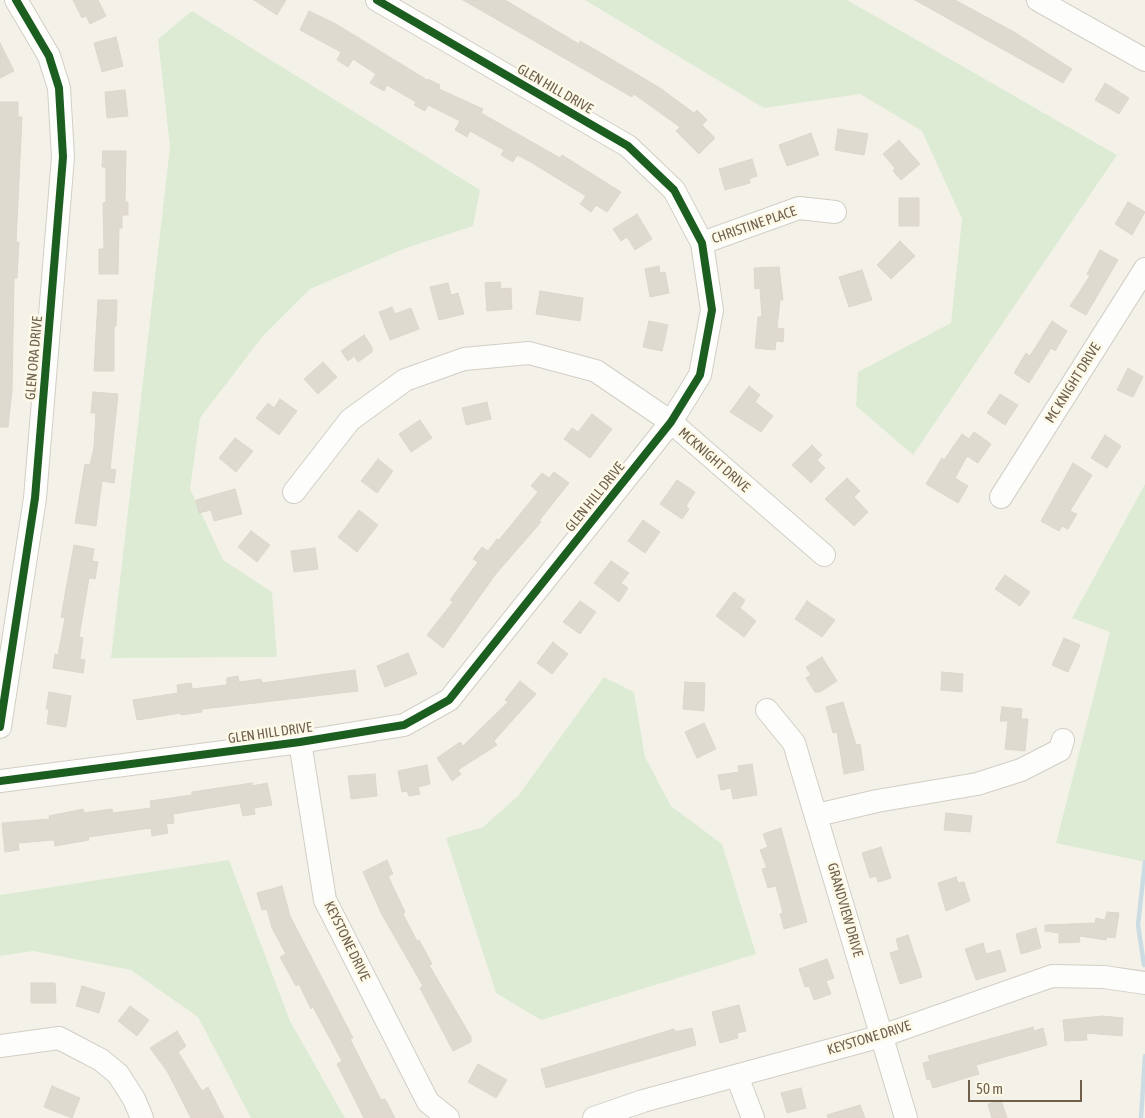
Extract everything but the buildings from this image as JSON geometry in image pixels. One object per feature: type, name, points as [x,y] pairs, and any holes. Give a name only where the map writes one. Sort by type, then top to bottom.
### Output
[{"type":"street","name":"GLEN ORA DRIVE","points":[[0,727],[35,498],[63,157],[59,88],[49,56],[16,0]]},
{"type":"street","name":"GLEN HILL DRIVE","points":[[0,781],[300,742],[404,725],[449,700],[671,422],[700,374],[712,310],[702,242],[674,190],[628,146],[377,0]]},
{"type":"street","points":[[1038,0],[1145,60]]},
{"type":"street","name":"CHRISTINE PLACE","points":[[702,242],[799,208],[836,212]]},
{"type":"street","name":"MC KNIGHT DRIVE","points":[[1001,496],[1145,269]]},
{"type":"street","name":"MCKNIGHT DRIVE","points":[[294,492],[350,420],[405,380],[464,359],[529,353],[596,371],[671,422],[824,555]]},
{"type":"street","name":"GRANDVIEW DRIVE","points":[[767,710],[794,743],[906,1118]]},
{"type":"street","points":[[817,815],[877,801],[977,784],[1021,770],[1060,750],[1063,740]]},
{"type":"street","name":"KEYSTONE DRIVE","points":[[300,742],[325,900],[428,1102],[448,1118]]},
{"type":"street","name":"KEYSTONE DRIVE","points":[[594,1118],[641,1110],[737,1076],[882,1036],[1052,976],[1104,977],[1145,984]]},
{"type":"street","points":[[0,1046],[59,1038],[101,1060],[118,1074],[134,1099],[142,1118]]},
{"type":"street","points":[[737,1076],[753,1118]]},
{"type":"green space","points":[[585,0],[847,0],[1117,155],[913,455],[856,406],[858,372],[951,323],[962,219],[922,131],[860,94],[764,108]]},
{"type":"green space","points":[[192,11],[480,190],[473,226],[406,248],[310,289],[262,337],[200,418],[190,489],[223,560],[272,592],[277,657],[111,658],[170,147],[158,39]]},
{"type":"green space","points":[[1145,484],[1145,862],[1056,843],[1110,632],[1072,618]]},
{"type":"green space","points":[[604,677],[634,692],[645,757],[671,806],[722,844],[756,954],[541,1020],[496,993],[446,838],[483,827],[518,796]]},
{"type":"green space","points":[[229,860],[290,1021],[345,1118],[251,1118],[198,1017],[131,970],[33,951],[0,956],[0,895]]},
{"type":"waterway","points":[[1144,965],[1138,925],[1145,862]]},
{"type":"waterway","points":[[1141,1118],[1145,1056]]},
{"type":"cycle path","points":[[0,727],[35,498],[63,157],[59,88],[49,56],[16,0]]},
{"type":"cycle path","points":[[0,781],[300,742],[404,725],[449,700],[671,422],[700,375],[712,310],[702,243],[674,190],[628,146],[377,0]]}]
